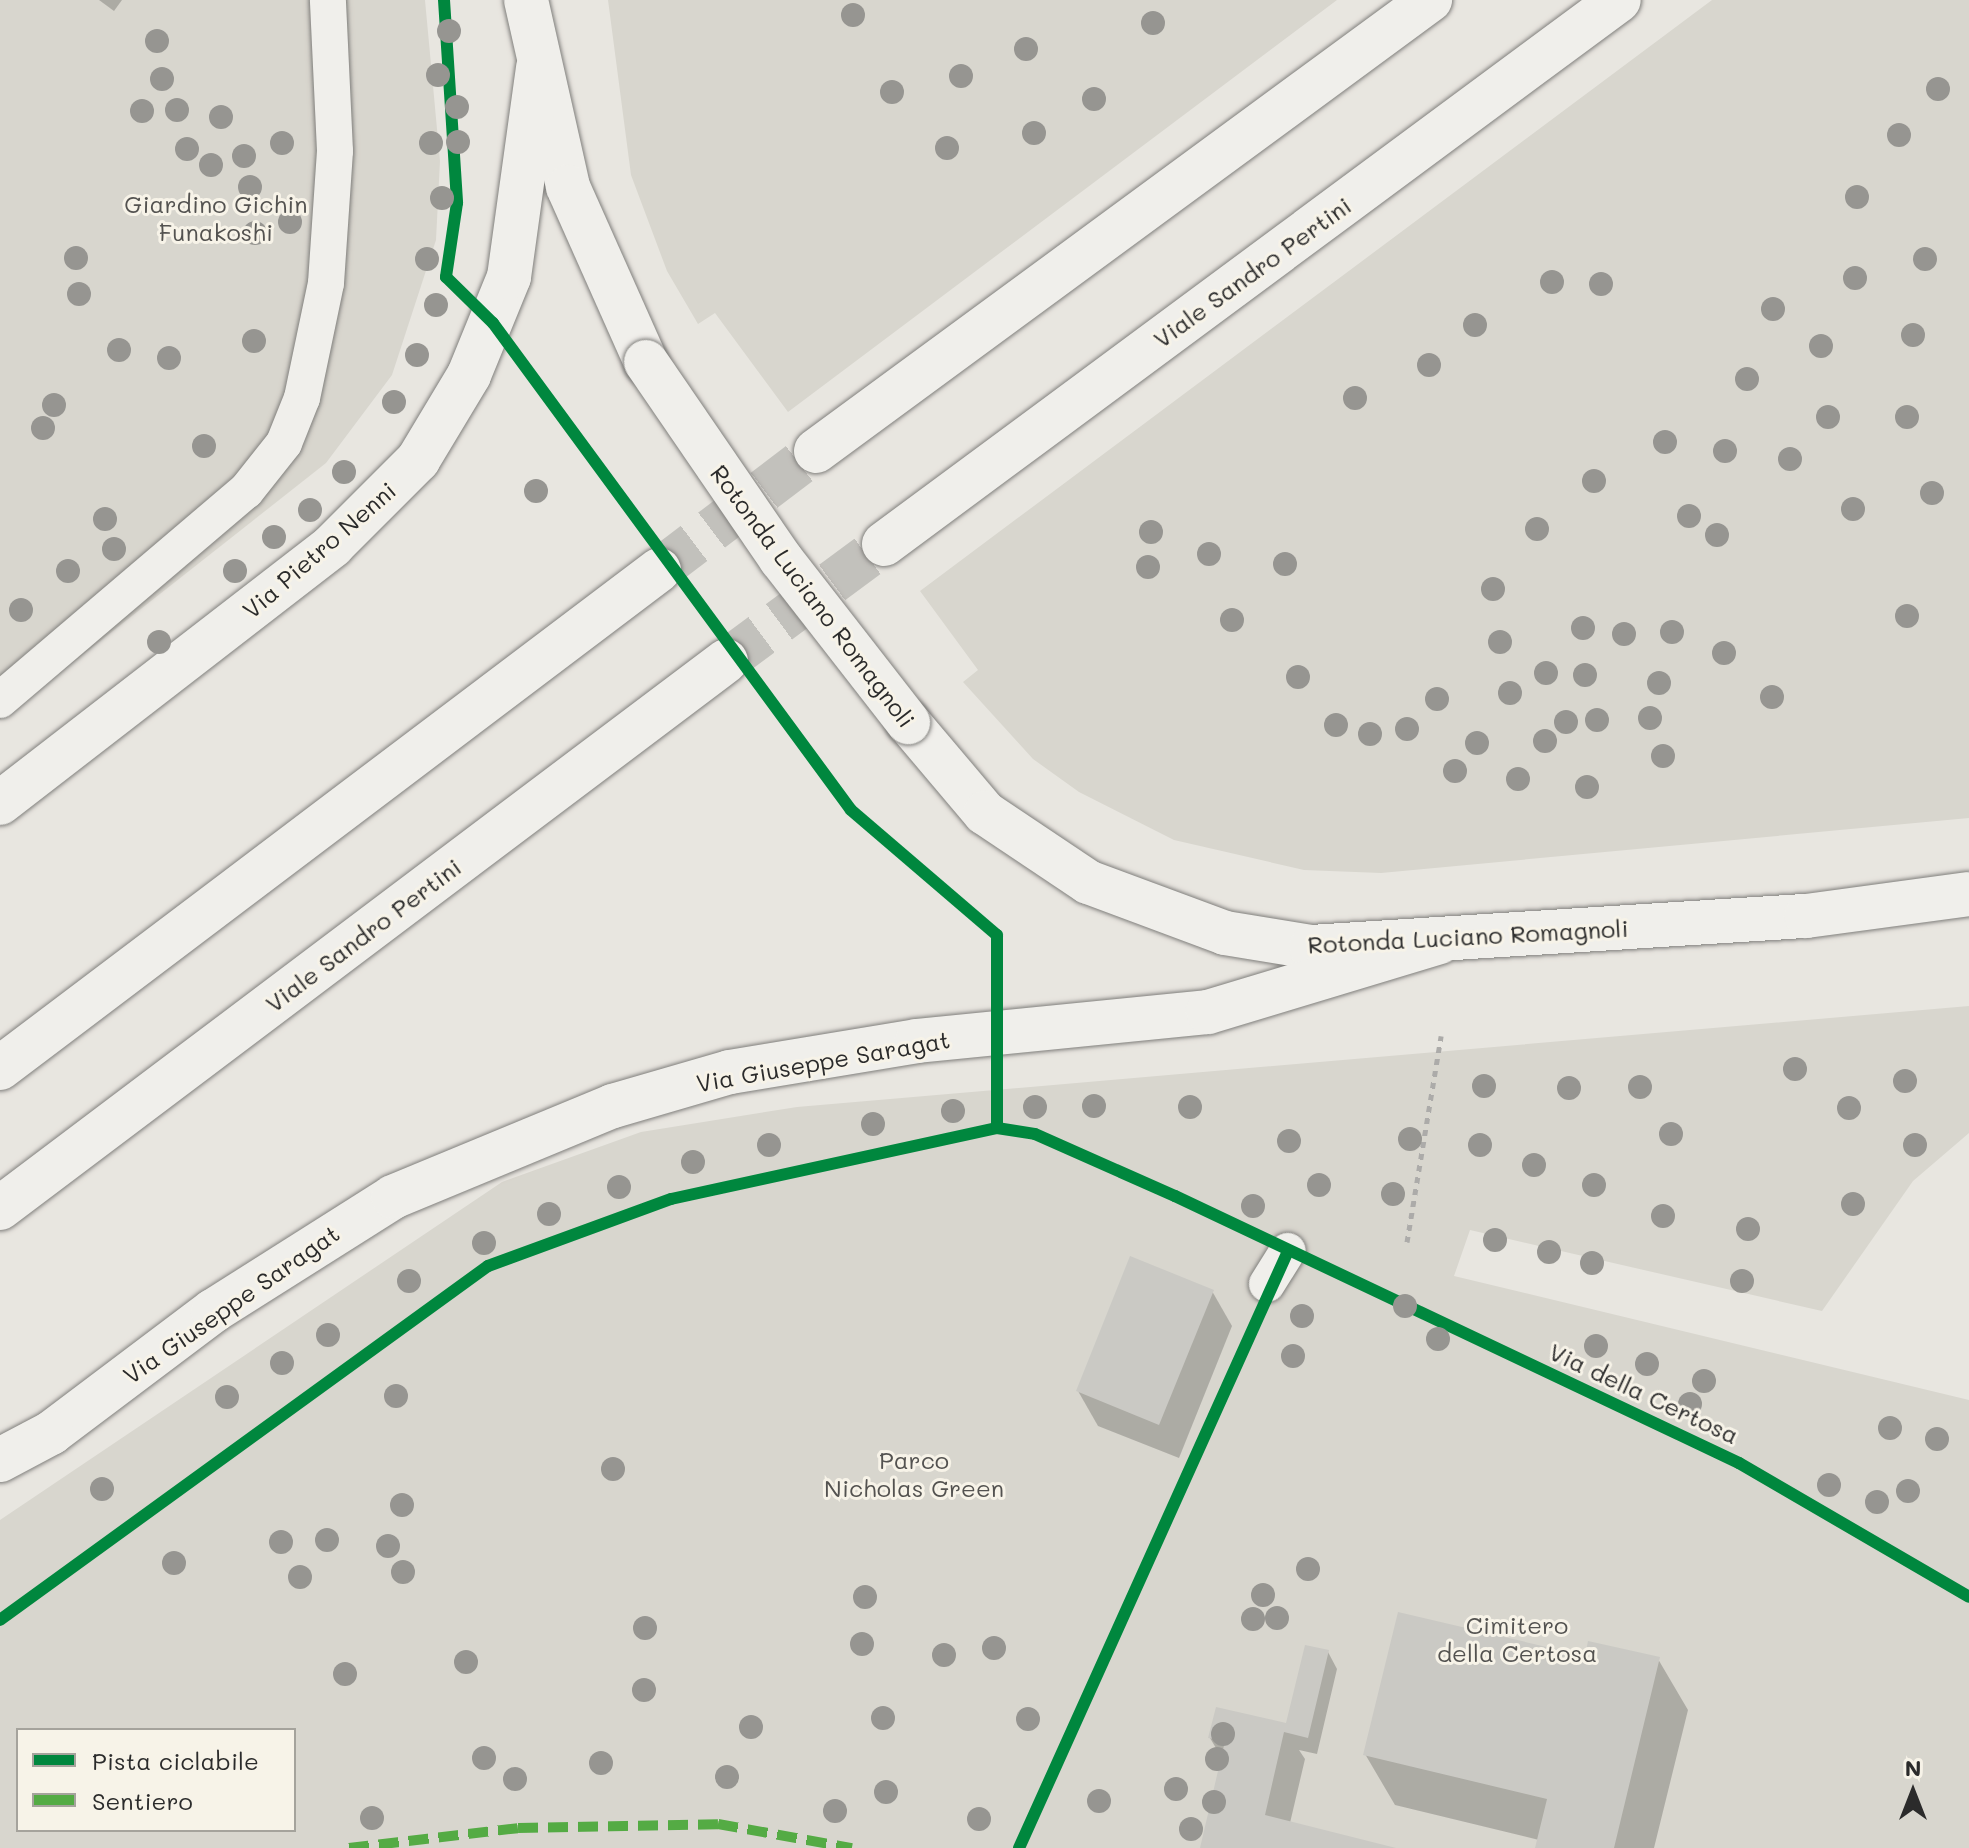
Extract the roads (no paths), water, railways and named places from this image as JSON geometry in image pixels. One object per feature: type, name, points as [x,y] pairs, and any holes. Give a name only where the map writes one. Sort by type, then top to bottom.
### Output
[{"type":"main road","name":"Rotonda Luciano Romagnoli","points":[[526,0],[538,67],[568,187],[646,362],[781,559],[908,722],[985,813],[1049,859],[1138,906],[1225,933],[1311,947],[1440,942],[1806,916],[1969,894]]},
{"type":"main road","points":[[816,451],[1430,0]]},
{"type":"main road","name":"Viale Sandro Pertini","points":[[884,544],[1619,0]]},
{"type":"main road","name":"Via Pietro Nenni","points":[[0,803],[332,546],[418,460],[469,375],[509,277],[538,67]]},
{"type":"main road","points":[[0,1068],[659,570]]},
{"type":"main road","name":"Viale Sandro Pertini","points":[[0,1208],[726,661]]},
{"type":"main road","name":"Via Giuseppe Saragat","points":[[0,1460],[51,1433],[213,1311],[380,1205],[613,1106],[730,1072],[917,1041],[1208,1012],[1440,942]]},
{"type":"lane","points":[[0,700],[246,491],[284,443],[302,398],[326,283],[335,151],[328,0]]},
{"type":"lane","points":[[1267,1284],[1288,1251]]},
{"type":"tunnel","points":[[659,570],[816,451]]},
{"type":"tunnel","points":[[726,661],[884,544]]},
{"type":"park label","name":"Giardino Gichin Funakoshi","points":[[216,218]]},
{"type":"park label","name":"Parco Nicholas Green","points":[[914,1474]]},
{"type":"park label","name":"Cimitero della Certosa","points":[[1517,1639]]}]
